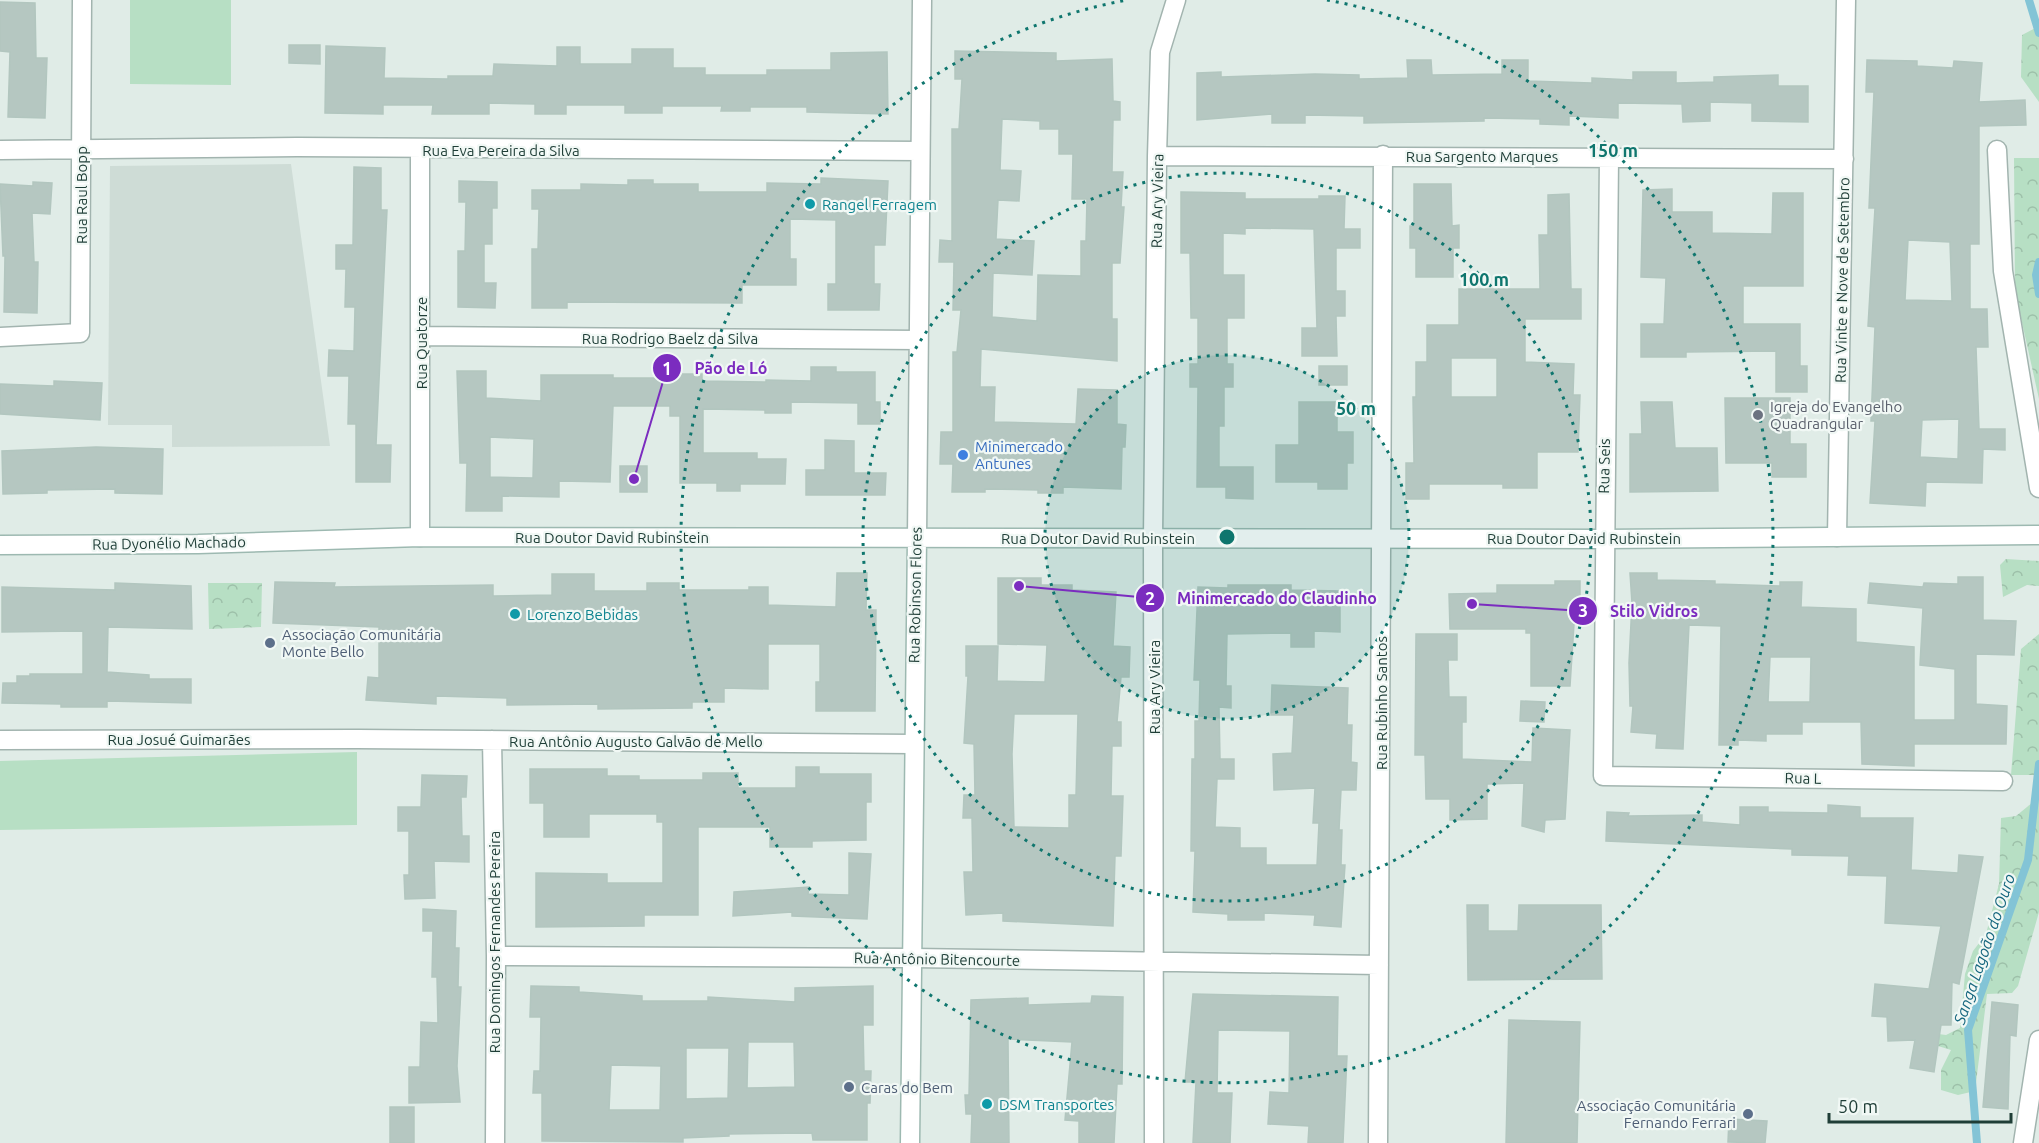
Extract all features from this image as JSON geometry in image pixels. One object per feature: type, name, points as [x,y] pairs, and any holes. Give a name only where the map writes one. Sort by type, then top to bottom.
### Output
[{"type":"street","name":"Rua Raul Bopp","points":[[0,338],[80,333],[82,0]]},
{"type":"street","name":"Rua Robinson Flores","points":[[910,1143],[922,0]]},
{"type":"street","name":"Rua Ary Vieira","points":[[1154,1143],[1153,539],[1157,156],[1160,52],[1176,0]]},
{"type":"street","name":"Rua Vinte e Nove de Setembro","points":[[1837,537],[1846,0]]},
{"type":"street","name":"Rua Eva Pereira da Silva","points":[[0,150],[297,147],[420,150],[920,151]]},
{"type":"street","name":"Rua Quatorze","points":[[420,150],[422,336],[420,537]]},
{"type":"street","points":[[1996,150],[2003,271],[2039,488]]},
{"type":"street","name":"Rua Sargento Marques","points":[[1157,156],[1383,155],[1844,159]]},
{"type":"street","name":"Rua Rubinho Santos","points":[[1378,1143],[1383,155]]},
{"type":"street","name":"Rua Seis","points":[[1603,776],[1603,539],[1609,157]]},
{"type":"street","name":"Rua Rodrigo Baelz da Silva","points":[[422,336],[918,340]]},
{"type":"street","name":"Rua Doutor David Rubinstein","points":[[337,540],[420,537],[1603,539],[2039,535]]},
{"type":"street","name":"Rua Dyonélio Machado","points":[[0,544],[337,540]]},
{"type":"street","name":"Rua Antônio Augusto Galvão de Mello","points":[[358,739],[913,744]]},
{"type":"street","name":"Rua Josué Guimarães","points":[[0,740],[358,739]]},
{"type":"street","name":"Rua Domingos Fernandes Pereira","points":[[492,740],[496,956],[495,1143]]},
{"type":"street","name":"Rua L","points":[[1603,776],[2003,781]]},
{"type":"street","name":"Rua Antônio Bitencourte","points":[[496,956],[913,958],[1379,965]]},
{"type":"street","points":[[2023,1143],[2039,1040]]},
{"type":"shaded area","points":[[291,164],[330,446],[172,447],[172,425],[108,425],[110,166]]},
{"type":"green space","points":[[130,0],[231,0],[231,85],[130,84]]},
{"type":"green space","points":[[2039,26],[2039,102],[2021,77],[2022,35]]},
{"type":"green space","points":[[2014,158],[2039,158],[2039,399],[2015,291]]},
{"type":"green space","points":[[2006,559],[2039,561],[2039,586],[2027,585],[2003,597],[2000,565]]},
{"type":"green space","points":[[208,583],[262,583],[261,627],[209,629]]},
{"type":"green space","points":[[2039,634],[2039,775],[2011,775],[2021,649]]},
{"type":"green space","points":[[357,752],[357,825],[0,830],[0,761]]},
{"type":"green space","points":[[2039,797],[2039,912],[2018,986],[2012,993],[1987,994],[1975,1091],[1958,1095],[1941,1090],[1941,1070],[1951,1050],[1912,1038],[1915,1031],[1946,1035],[1960,1028],[1965,974],[1973,951],[1986,934],[1999,884],[2001,818],[2016,816]]},
{"type":"building","points":[[0,2],[35,3],[36,58],[47,58],[45,118],[8,117],[10,52],[0,51]]},
{"type":"building","points":[[289,45],[320,45],[320,64],[289,63]]},
{"type":"building","points":[[326,46],[385,48],[384,78],[448,79],[448,76],[493,76],[494,64],[557,66],[557,47],[580,47],[580,64],[632,64],[632,49],[673,49],[673,68],[705,68],[705,75],[767,75],[767,70],[831,70],[831,53],[887,52],[888,114],[807,112],[807,107],[750,107],[750,111],[721,111],[722,106],[662,106],[662,113],[625,113],[625,105],[566,105],[566,114],[535,114],[535,104],[489,103],[489,114],[432,114],[433,105],[383,105],[383,114],[325,113]]},
{"type":"building","points":[[955,51],[1056,53],[1056,61],[1112,59],[1113,101],[1120,102],[1120,120],[1113,120],[1112,172],[1123,172],[1121,207],[1124,207],[1120,263],[1112,263],[1112,319],[1117,319],[1117,361],[981,349],[980,387],[995,387],[994,422],[1076,424],[1078,389],[1117,390],[1117,424],[1126,425],[1125,447],[1122,447],[1121,489],[1063,487],[1063,493],[985,489],[985,492],[952,492],[953,464],[940,464],[941,432],[953,432],[953,352],[957,352],[961,310],[953,310],[954,262],[939,262],[940,240],[952,241],[952,129],[959,129],[962,79],[955,79]],"holes":[[[1002,119],[1040,121],[1040,129],[1059,129],[1059,154],[1073,154],[1072,199],[1087,199],[1086,241],[1081,241],[1081,276],[1038,275],[1037,321],[992,317],[993,273],[1032,275],[1034,241],[996,239],[998,200],[1019,201],[1021,171],[1000,170]]]},
{"type":"building","points":[[1407,60],[1431,60],[1432,75],[1502,74],[1502,60],[1528,60],[1528,81],[1592,83],[1592,78],[1633,80],[1633,72],[1676,72],[1676,83],[1714,82],[1714,77],[1778,75],[1778,86],[1808,86],[1808,122],[1752,121],[1752,103],[1710,102],[1710,121],[1683,122],[1682,104],[1618,103],[1618,118],[1569,116],[1569,125],[1540,124],[1540,119],[1484,118],[1484,121],[1364,123],[1364,116],[1305,115],[1305,123],[1272,123],[1272,114],[1197,120],[1197,73],[1221,72],[1221,77],[1315,74],[1359,75],[1359,79],[1408,78]]},
{"type":"building","points":[[1867,60],[1917,61],[1917,66],[1953,68],[1954,61],[1982,63],[1979,102],[2025,100],[2026,125],[1979,126],[1979,244],[1970,244],[1970,309],[1987,309],[1988,347],[1976,347],[1979,429],[2005,429],[2005,450],[1983,449],[1982,483],[1926,482],[1925,506],[1870,503],[1875,421],[1871,421],[1875,327],[1868,326],[1875,208],[1869,208],[1874,92],[1866,92]],"holes":[[[1908,240],[1950,242],[1952,301],[1905,300]],[[1959,419],[1958,459],[1920,457],[1922,420]]]},
{"type":"building","points":[[354,167],[381,168],[381,210],[387,210],[376,445],[391,445],[390,482],[356,482],[356,424],[348,424],[349,376],[328,376],[329,350],[354,351],[355,307],[345,307],[346,269],[336,269],[336,245],[353,245]]},
{"type":"building","points":[[821,178],[888,181],[885,245],[874,245],[874,284],[880,284],[879,310],[828,310],[828,284],[836,284],[836,220],[790,219],[790,259],[796,259],[796,285],[742,285],[742,303],[567,302],[567,308],[532,308],[532,249],[538,249],[539,209],[532,209],[532,190],[581,190],[581,184],[628,185],[628,180],[653,180],[653,184],[698,184],[698,192],[767,192],[767,183],[821,184]]},
{"type":"building","points":[[459,181],[497,182],[497,208],[492,208],[492,244],[484,244],[484,283],[496,283],[495,308],[458,307],[458,251],[465,251],[466,202],[459,202]]},
{"type":"building","points":[[33,182],[52,183],[50,214],[32,213],[34,262],[38,262],[37,313],[4,312],[5,256],[3,256],[0,184],[33,186]]},
{"type":"building","points":[[1414,184],[1451,184],[1452,226],[1459,225],[1459,248],[1453,248],[1453,277],[1416,277],[1416,248],[1410,248],[1410,226],[1414,226]]},
{"type":"building","points":[[1672,189],[1672,212],[1712,212],[1712,233],[1772,234],[1773,193],[1803,193],[1803,286],[1743,286],[1743,324],[1800,324],[1800,366],[1807,366],[1807,392],[1776,392],[1776,351],[1686,352],[1686,357],[1641,357],[1641,324],[1664,324],[1666,278],[1641,277],[1643,190]]},
{"type":"building","points":[[1181,192],[1245,193],[1245,199],[1319,199],[1319,196],[1345,196],[1344,229],[1360,229],[1360,248],[1336,248],[1336,291],[1345,291],[1345,316],[1336,316],[1337,356],[1302,356],[1302,328],[1317,328],[1314,229],[1245,228],[1245,234],[1223,233],[1223,275],[1244,275],[1244,318],[1227,318],[1227,364],[1233,364],[1233,387],[1224,387],[1224,426],[1219,426],[1219,467],[1253,467],[1253,499],[1226,498],[1226,487],[1197,487],[1198,387],[1190,387],[1190,364],[1198,364],[1198,318],[1191,318],[1190,253],[1181,253]]},
{"type":"building","points":[[1569,194],[1571,289],[1581,289],[1581,319],[1525,319],[1525,362],[1574,364],[1573,395],[1580,395],[1578,452],[1537,452],[1537,488],[1503,488],[1503,484],[1429,484],[1429,499],[1406,499],[1406,463],[1414,463],[1413,397],[1416,397],[1416,362],[1427,362],[1427,325],[1459,325],[1459,289],[1540,289],[1539,235],[1548,235],[1548,195]],"holes":[[[1451,358],[1497,358],[1497,397],[1451,397]]]},
{"type":"building","points":[[1319,366],[1347,366],[1347,385],[1319,385]]},
{"type":"building","points":[[811,367],[836,367],[836,372],[875,372],[875,402],[880,402],[880,424],[858,424],[858,403],[791,402],[791,413],[765,413],[765,410],[703,409],[703,453],[757,453],[757,459],[786,459],[785,484],[740,484],[740,491],[717,491],[717,483],[680,483],[680,416],[670,416],[670,406],[613,406],[610,482],[559,481],[559,497],[502,496],[502,511],[466,511],[467,463],[460,463],[457,371],[486,371],[486,398],[541,401],[541,375],[670,378],[670,374],[702,374],[702,381],[811,381]],"holes":[[[490,437],[534,439],[533,478],[490,477]]]},
{"type":"building","points":[[54,381],[102,383],[100,420],[0,414],[0,384],[54,386]]},
{"type":"building","points":[[1725,398],[1790,398],[1790,444],[1806,444],[1806,477],[1772,477],[1772,463],[1726,463]]},
{"type":"building","points":[[1299,402],[1337,402],[1337,432],[1353,432],[1353,463],[1347,463],[1347,489],[1318,489],[1318,482],[1276,482],[1276,445],[1299,445]]},
{"type":"building","points":[[1641,402],[1672,402],[1675,448],[1717,448],[1718,491],[1630,492],[1630,434],[1642,434]]},
{"type":"building","points":[[825,440],[854,441],[854,473],[886,473],[885,495],[806,495],[806,470],[825,470]]},
{"type":"building","points":[[96,447],[163,449],[162,494],[115,493],[115,489],[47,490],[47,493],[3,494],[2,451]]},
{"type":"building","points":[[620,466],[647,466],[647,492],[620,492]]},
{"type":"building","points":[[837,573],[867,573],[866,610],[876,610],[875,711],[816,711],[816,682],[820,682],[820,644],[768,644],[768,689],[724,688],[724,702],[692,702],[692,708],[598,709],[598,704],[507,705],[507,698],[436,696],[436,704],[366,700],[368,677],[379,678],[379,627],[273,623],[275,582],[335,583],[334,587],[493,585],[493,596],[552,595],[552,574],[594,574],[594,591],[647,591],[647,583],[679,583],[679,590],[749,590],[749,587],[768,587],[768,605],[836,607]]},
{"type":"building","points":[[1630,573],[1657,573],[1657,580],[1715,581],[1715,584],[1780,586],[1780,582],[1802,582],[1801,607],[1856,609],[1856,642],[1914,647],[1914,720],[1955,720],[1955,669],[1920,665],[1923,608],[1868,603],[1870,583],[1923,587],[1924,583],[1958,584],[1958,577],[1983,577],[1983,620],[2016,621],[2014,655],[1976,654],[1976,704],[2007,706],[2006,744],[1914,744],[1914,766],[1862,764],[1861,722],[1802,722],[1802,734],[1766,734],[1766,741],[1738,740],[1738,745],[1719,745],[1721,626],[1689,625],[1683,749],[1656,748],[1657,734],[1631,732],[1633,706],[1630,706],[1629,663],[1632,603]],"holes":[[[1770,657],[1811,657],[1810,702],[1768,702]]]},
{"type":"building","points":[[998,578],[1041,578],[1041,585],[1072,585],[1072,590],[1116,592],[1113,646],[1130,647],[1129,677],[1121,677],[1117,722],[1121,722],[1121,746],[1112,746],[1111,796],[1123,796],[1121,856],[1115,856],[1113,926],[1003,921],[1003,913],[966,915],[964,872],[973,872],[972,818],[963,818],[964,795],[975,795],[974,744],[964,743],[968,676],[966,676],[966,646],[998,646],[997,681],[1045,682],[1047,645],[998,644]],"holes":[[[1014,714],[1078,714],[1076,795],[1069,795],[1069,828],[1014,827],[1012,754]]]},
{"type":"building","points":[[1555,581],[1580,581],[1580,624],[1574,624],[1570,686],[1531,686],[1531,633],[1526,633],[1526,629],[1450,629],[1449,594],[1497,593],[1497,585],[1555,585]]},
{"type":"building","points":[[115,583],[191,586],[192,629],[108,627],[107,672],[149,675],[149,679],[191,679],[191,703],[107,701],[107,707],[61,707],[61,704],[2,703],[3,683],[17,683],[17,676],[83,674],[83,631],[2,632],[2,587],[115,590]]},
{"type":"building","points":[[1228,585],[1291,585],[1291,590],[1340,591],[1340,632],[1314,631],[1314,647],[1291,647],[1291,633],[1227,634],[1226,686],[1231,686],[1231,708],[1219,707],[1220,759],[1234,759],[1234,779],[1217,779],[1215,827],[1240,828],[1240,848],[1266,848],[1266,865],[1317,865],[1319,823],[1313,823],[1315,788],[1274,790],[1273,754],[1292,753],[1294,715],[1271,715],[1272,685],[1348,688],[1347,725],[1352,725],[1351,762],[1357,763],[1356,790],[1341,790],[1339,830],[1342,830],[1341,865],[1345,865],[1341,927],[1314,925],[1315,915],[1264,913],[1264,920],[1228,920],[1228,914],[1193,912],[1195,851],[1191,851],[1192,759],[1195,759],[1195,721],[1199,721],[1200,680],[1194,680],[1198,587],[1228,588]]},
{"type":"building","points":[[1416,634],[1457,634],[1457,660],[1448,660],[1449,697],[1466,697],[1466,722],[1462,722],[1462,759],[1532,762],[1533,728],[1570,730],[1565,819],[1545,820],[1544,832],[1522,826],[1524,783],[1487,784],[1487,819],[1450,820],[1450,799],[1426,799],[1425,755],[1415,755]]},
{"type":"building","points":[[1521,701],[1545,702],[1544,722],[1520,721]]},
{"type":"building","points":[[796,767],[819,767],[819,774],[871,774],[871,802],[866,802],[866,840],[812,841],[812,847],[770,847],[770,827],[698,827],[698,915],[644,915],[644,926],[536,927],[536,873],[607,874],[607,883],[663,883],[663,822],[657,822],[657,814],[589,814],[589,837],[544,837],[544,803],[530,803],[530,769],[607,769],[607,776],[639,776],[639,780],[703,780],[703,773],[738,773],[738,788],[796,788]]},
{"type":"building","points":[[422,775],[467,776],[466,797],[461,797],[462,836],[469,836],[469,862],[434,861],[435,898],[405,899],[404,875],[409,875],[409,831],[398,831],[398,807],[421,807]]},
{"type":"building","points":[[1828,805],[1860,807],[1860,818],[1913,818],[1911,870],[1958,873],[1959,855],[1983,857],[1959,984],[1952,982],[1951,1025],[1941,1025],[1934,1072],[1910,1068],[1915,1040],[1888,1041],[1887,1017],[1872,1016],[1875,984],[1929,989],[1941,926],[1885,923],[1887,876],[1848,875],[1849,856],[1792,855],[1792,849],[1606,841],[1607,812],[1629,813],[1628,816],[1702,815],[1702,822],[1740,825],[1740,807],[1768,807],[1768,812],[1828,813]]},
{"type":"building","points":[[849,853],[871,854],[867,919],[792,916],[792,912],[733,916],[734,892],[809,887],[808,894],[849,895]]},
{"type":"building","points":[[1467,905],[1488,905],[1488,931],[1518,931],[1519,905],[1601,905],[1602,979],[1468,980]]},
{"type":"building","points":[[423,909],[456,911],[455,948],[459,948],[458,987],[461,987],[457,1066],[460,1102],[409,1103],[409,1067],[420,1067],[421,1022],[438,1023],[437,977],[432,977],[433,931],[423,931]]},
{"type":"building","points":[[531,986],[579,987],[579,992],[642,996],[642,1001],[708,1001],[708,997],[795,1002],[795,988],[873,986],[873,1025],[863,1025],[864,1071],[871,1071],[870,1103],[867,1103],[867,1140],[813,1140],[812,1133],[729,1134],[729,1136],[683,1138],[683,1142],[542,1141],[542,1093],[533,1093],[534,1071],[540,1071],[541,1017],[530,1017]],"holes":[[[748,1042],[794,1042],[795,1087],[747,1088]],[[686,1048],[729,1048],[728,1098],[686,1099]],[[611,1065],[661,1066],[660,1110],[609,1110]]]},
{"type":"building","points":[[1193,994],[1338,997],[1337,1056],[1347,1056],[1343,1143],[1308,1143],[1309,1126],[1268,1124],[1270,1092],[1289,1093],[1290,1031],[1218,1030],[1217,1093],[1232,1093],[1230,1143],[1193,1143],[1196,1082],[1185,1082]]},
{"type":"building","points":[[1092,996],[1123,997],[1122,1084],[1117,1084],[1114,1143],[1079,1143],[1079,1121],[1065,1120],[1072,1042],[1008,1039],[1009,1143],[971,1143],[972,1114],[966,1114],[965,1095],[969,1095],[971,1000],[1028,998],[1028,1005],[1091,1003]]},
{"type":"building","points":[[1992,1002],[2018,1005],[2016,1036],[2010,1035],[2008,1109],[1983,1107]]},
{"type":"building","points":[[1509,1020],[1580,1022],[1577,1143],[1506,1143]]},
{"type":"building","points":[[390,1107],[414,1107],[414,1143],[390,1143]]},
{"type":"building","points":[[1729,1119],[1767,1121],[1765,1143],[1728,1142]]},
{"type":"waterway","name":"Sanga Lagoão do Ouro","points":[[2029,0],[2039,33]]},
{"type":"waterway","name":"Sanga Lagoão do Ouro","points":[[2039,262],[2036,275],[2039,294]]},
{"type":"waterway","name":"Sanga Lagoão do Ouro","points":[[1977,1143],[1968,1030],[2028,860],[2039,764]]},
{"type":"place","name":"Rangel Ferragem","points":[[810,204]]},
{"type":"place","name":"Igreja do Evangelho Quadrangular","points":[[1758,415]]},
{"type":"place","name":"Minimercado Antunes","points":[[963,455]]},
{"type":"place","name":"Pão de Ló","points":[[634,479]]},
{"type":"place","name":"Minimercado do Claudinho","points":[[1019,586]]},
{"type":"place","name":"Stilo Vidros","points":[[1472,604]]},
{"type":"place","name":"Lorenzo Bebidas","points":[[515,614]]},
{"type":"place","name":"Associação Comunitária Monte Bello","points":[[270,643]]},
{"type":"place","name":"Caras do Bem","points":[[849,1087]]},
{"type":"place","name":"DSM Transportes","points":[[987,1104]]},
{"type":"place","name":"Associação Comunitária Fernando Ferrari","points":[[1748,1114]]}]
